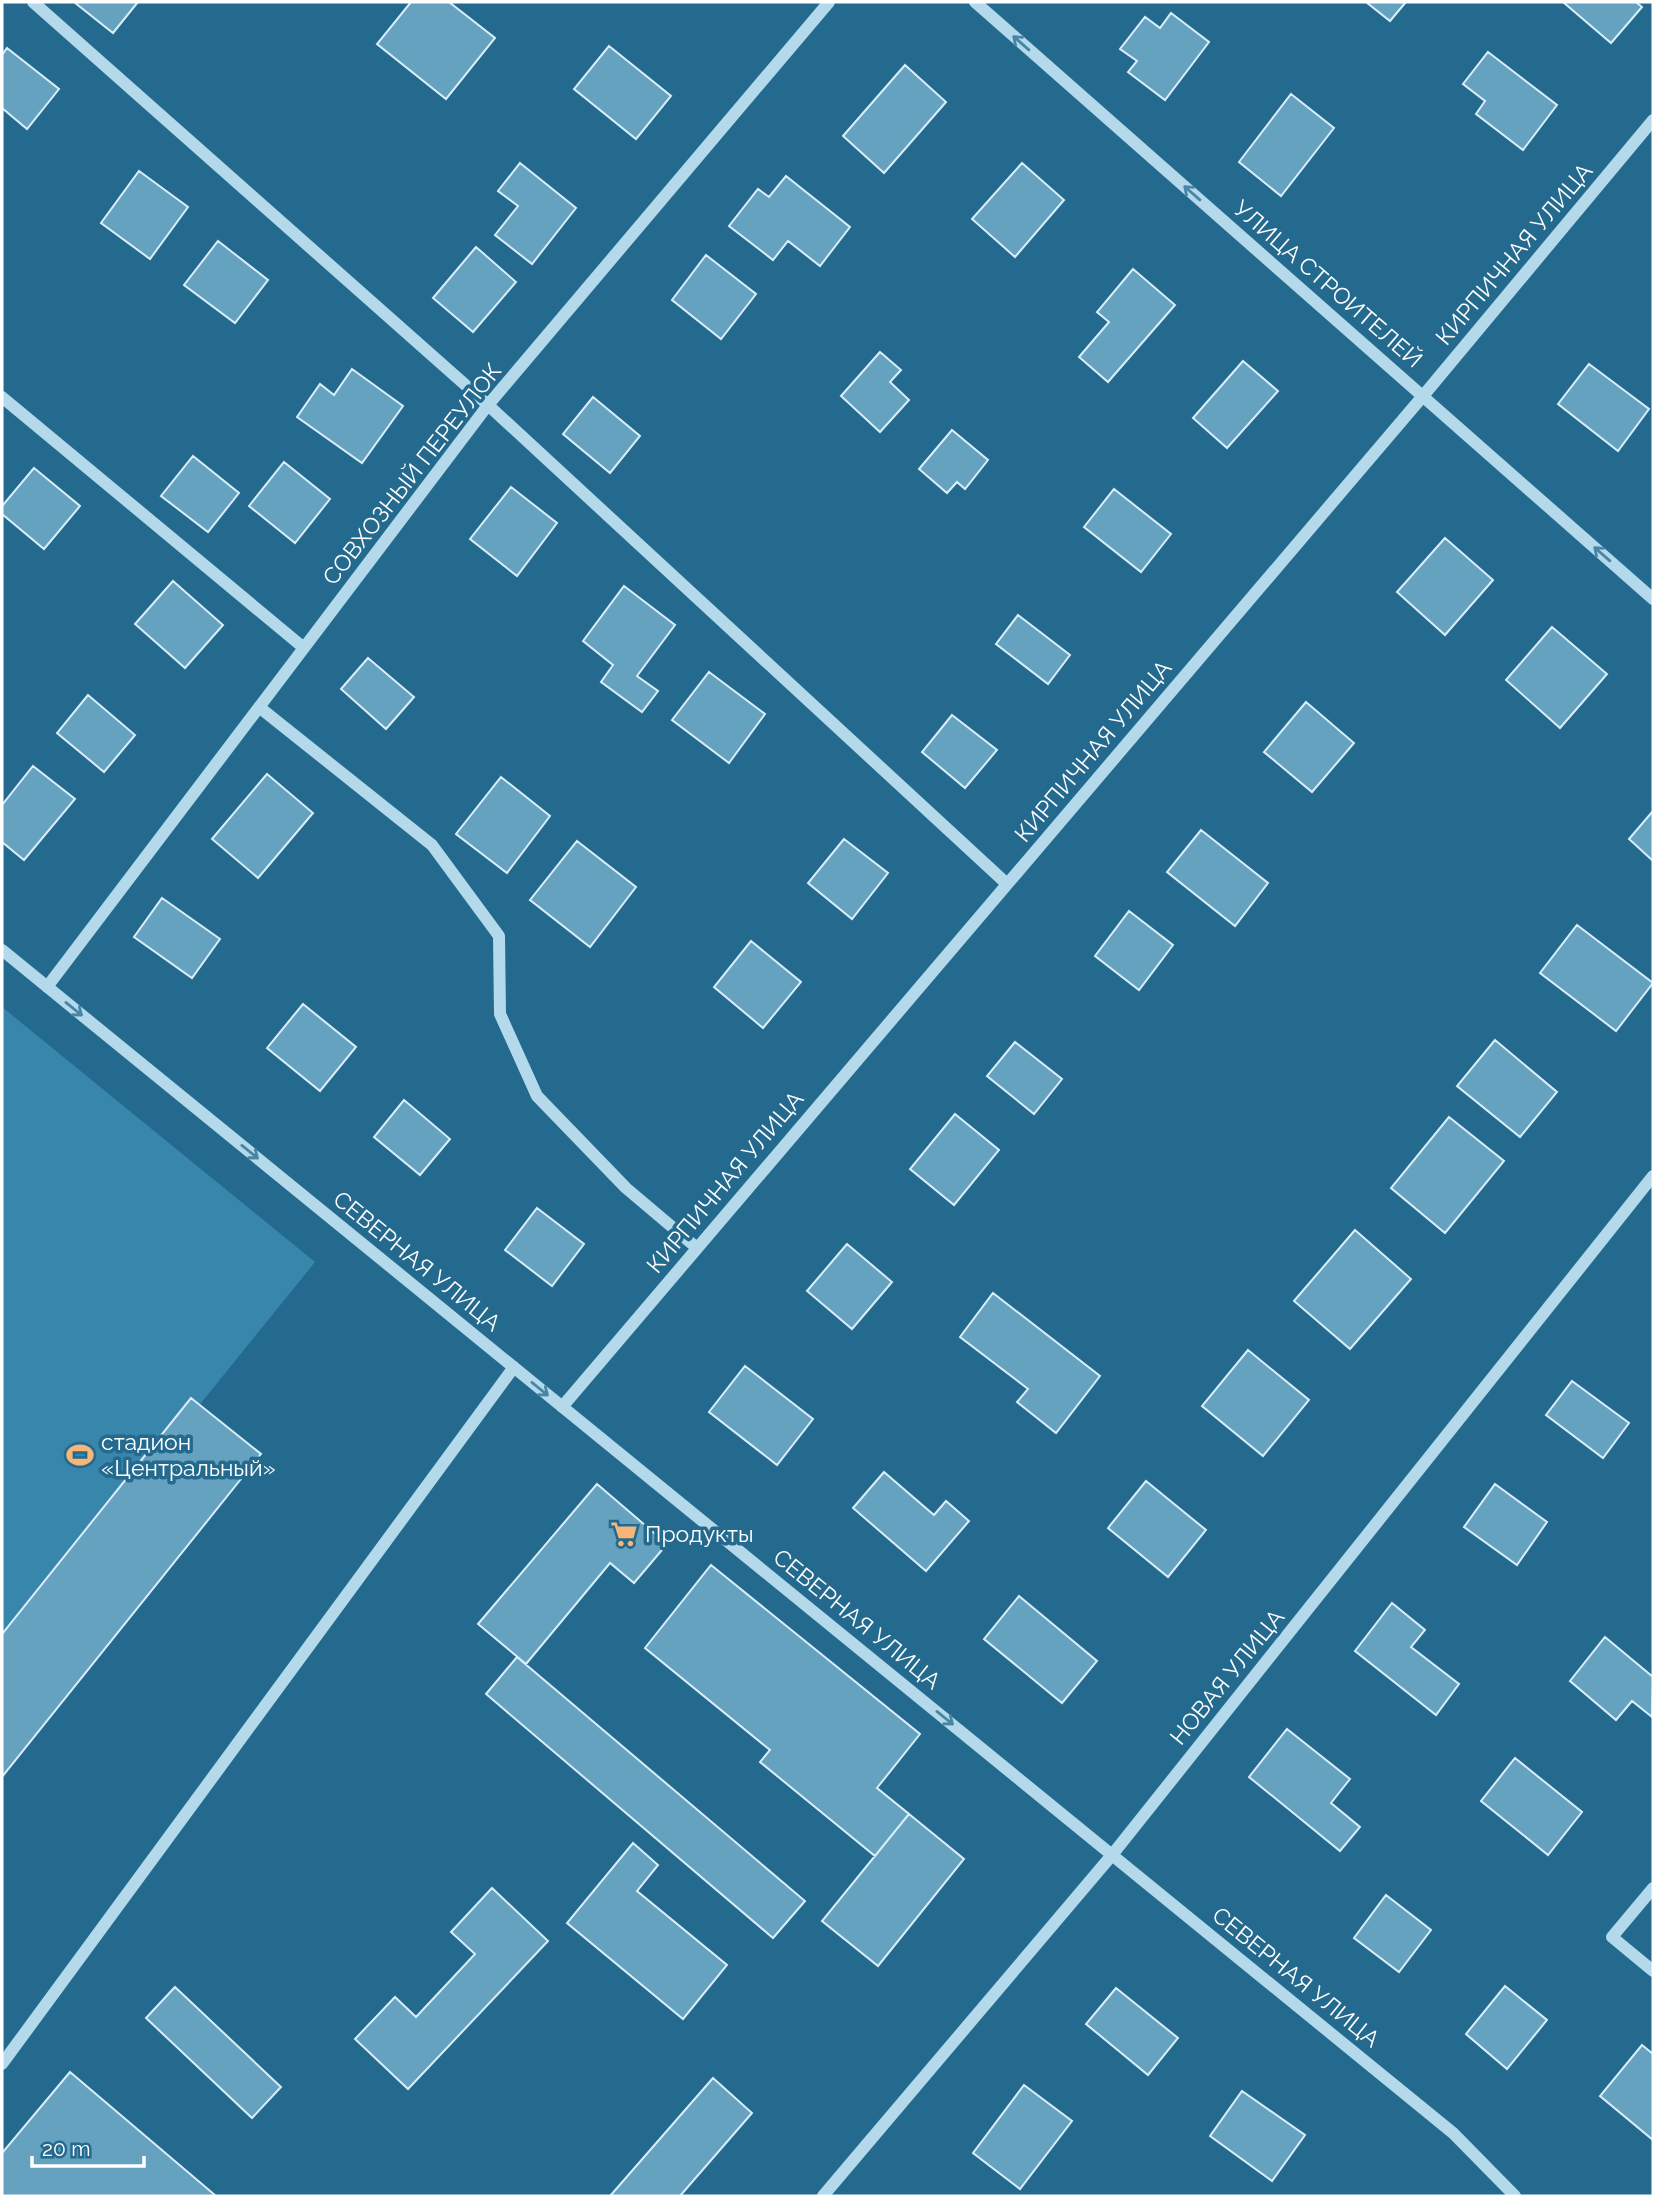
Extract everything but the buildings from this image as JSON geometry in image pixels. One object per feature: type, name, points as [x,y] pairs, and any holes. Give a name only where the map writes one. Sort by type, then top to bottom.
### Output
[{"type":"street","points":[[33,2],[488,405],[1007,884]]},
{"type":"street","name":"СОВХОЗНЫЙ ПЕРЕУЛОК","points":[[47,987],[488,405],[829,2]]},
{"type":"street","name":"УЛИЦА СТРОИТЕЛЕЙ","points":[[975,2],[1653,599]]},
{"type":"street","name":"КИРПИЧНАЯ УЛИЦА","points":[[562,1406],[1423,396],[1653,120]]},
{"type":"street","points":[[2,397],[304,648]]},
{"type":"street","points":[[260,706],[432,845],[499,936],[500,1014],[537,1096],[625,1188],[697,1248]]},
{"type":"street","name":"СЕВЕРНАЯ УЛИЦА","points":[[2,950],[1454,2133],[1515,2196]]},
{"type":"street","name":"НОВАЯ УЛИЦА","points":[[823,2196],[1112,1854],[1653,1176]]},
{"type":"street","points":[[2,2064],[514,1367]]},
{"type":"street","points":[[1653,1888],[1612,1937],[1653,1971]]},
{"type":"shaded area","name":"стадион «Центральный»","points":[[2,1007],[315,1262],[2,1649]]},
{"type":"place","name":"стадион «Центральный»","points":[[80,1455]]},
{"type":"place","name":"Продукты","points":[[624,1534]]}]
